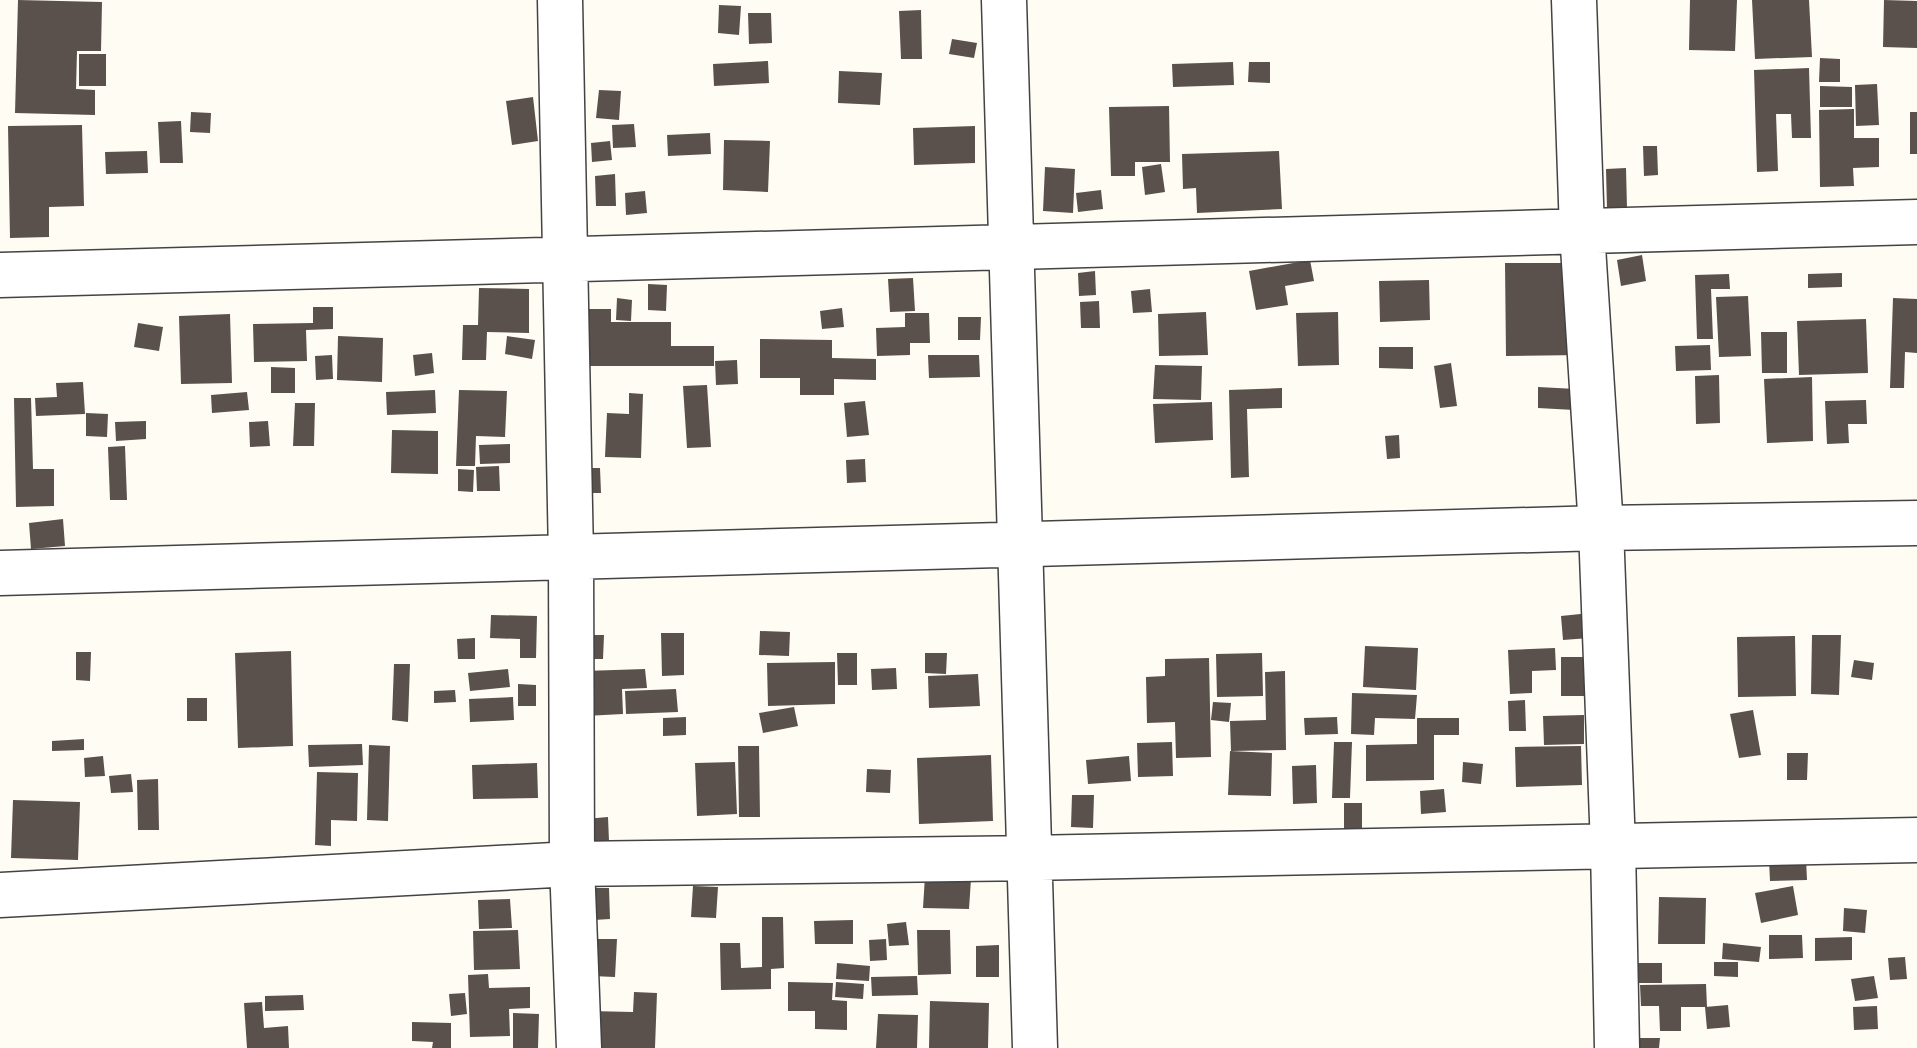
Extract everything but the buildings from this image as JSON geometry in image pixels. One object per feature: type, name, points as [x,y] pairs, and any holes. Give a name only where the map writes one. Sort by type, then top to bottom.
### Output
[{"type":"street","points":[[560,0],[571,557],[572,864],[579,1048]]},
{"type":"street","points":[[1004,0],[1035,1048]]},
{"type":"street","points":[[1574,0],[1582,231],[1601,528],[1617,1048]]},
{"type":"street","points":[[0,275],[1917,222]]},
{"type":"street","points":[[0,573],[1601,528],[1917,523]]},
{"type":"street","points":[[0,895],[572,864],[1917,840]]}]
